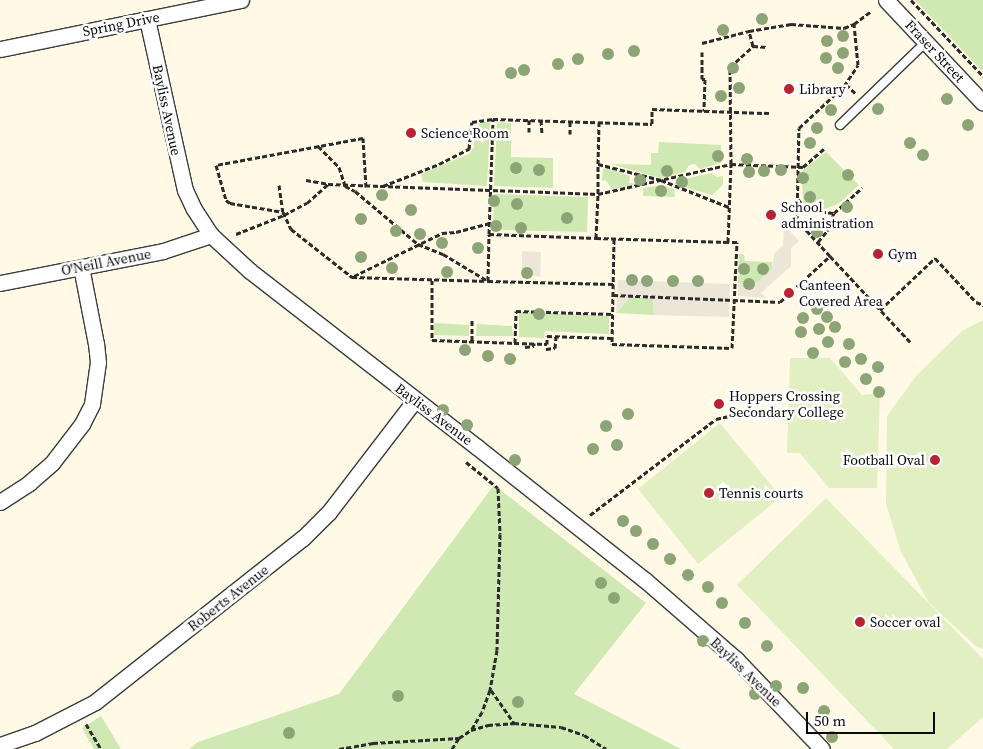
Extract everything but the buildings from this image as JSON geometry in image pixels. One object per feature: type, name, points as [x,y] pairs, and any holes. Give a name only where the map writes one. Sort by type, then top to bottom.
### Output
[{"type":"street","name":"Spring Drive","points":[[0,48],[242,0]]},
{"type":"street","name":"Fraser Street","points":[[886,0],[983,103]]},
{"type":"street","name":"Bayliss Avenue","points":[[147,19],[185,190],[194,209],[211,235],[250,272],[477,447],[644,580],[722,647],[822,749]]},
{"type":"street","name":"O'Neill Avenue","points":[[0,283],[164,251],[211,235]]},
{"type":"street","points":[[0,502],[29,483],[52,463],[82,424],[92,404],[98,362],[81,267]]},
{"type":"street","name":"Roberts Avenue","points":[[0,745],[35,733],[95,702],[302,538],[329,512],[415,400]]},
{"type":"lane","points":[[840,124],[926,42]]},
{"type":"path","points":[[911,0],[983,76]]},
{"type":"path","points":[[702,42],[791,24],[819,28],[844,28],[854,24],[871,10]]},
{"type":"path","points":[[854,24],[858,65],[846,84],[799,128],[797,220],[911,343]]},
{"type":"path","points":[[749,31],[753,46]]},
{"type":"path","points":[[728,242],[731,164],[730,67],[753,46],[767,47]]},
{"type":"path","points":[[702,52],[704,111]]},
{"type":"path","points":[[846,84],[859,98]]},
{"type":"path","points":[[381,187],[469,149],[472,122],[493,119],[652,124],[652,109],[769,113]]},
{"type":"path","points":[[488,281],[493,119]]},
{"type":"path","points":[[528,132],[529,120]]},
{"type":"path","points":[[542,120],[542,132]]},
{"type":"path","points":[[570,121],[570,134]]},
{"type":"path","points":[[596,238],[600,122]]},
{"type":"path","points":[[284,214],[230,203],[226,200],[216,165],[363,138],[366,187]]},
{"type":"path","points":[[318,146],[339,167],[344,186]]},
{"type":"path","points":[[306,180],[344,186],[598,194],[731,164],[802,167],[824,149]]},
{"type":"path","points":[[598,164],[661,180],[729,207]]},
{"type":"path","points":[[236,234],[307,202],[328,184]]},
{"type":"path","points":[[279,185],[284,214],[291,229],[352,277],[613,284]]},
{"type":"path","points":[[344,186],[355,191],[418,244],[443,254],[488,281]]},
{"type":"path","points":[[818,242],[827,230],[834,213],[862,188]]},
{"type":"path","points":[[797,198],[806,210],[834,213]]},
{"type":"path","points":[[352,277],[442,233],[490,222]]},
{"type":"path","points":[[489,234],[737,242],[732,348],[612,344],[614,239]]},
{"type":"path","points":[[613,295],[780,302],[830,256]]},
{"type":"path","points":[[880,310],[935,258],[976,302],[983,304]]},
{"type":"path","points":[[432,280],[432,340],[546,344],[546,336],[612,338]]},
{"type":"path","points":[[515,343],[516,311],[613,314]]},
{"type":"path","points":[[472,320],[472,341]]},
{"type":"path","points":[[546,348],[555,348],[556,336]]},
{"type":"path","points":[[525,347],[534,346],[534,343]]},
{"type":"path","points":[[590,515],[716,419],[744,413],[755,400]]},
{"type":"path","points":[[466,462],[498,488],[499,617],[490,690],[482,712],[471,730]]},
{"type":"path","points":[[490,690],[514,724]]},
{"type":"path","points":[[86,724],[101,749]]},
{"type":"path","points":[[452,749],[459,738],[471,730],[488,725],[514,724],[561,727],[584,735],[606,749]]},
{"type":"path","points":[[339,749],[373,743],[459,738]]},
{"type":"green space","points":[[915,0],[983,0],[983,72]]},
{"type":"green space","points":[[480,122],[490,122],[487,186],[423,182],[421,174],[469,154],[474,147],[474,134]]},
{"type":"green space","points":[[497,122],[511,123],[511,157],[553,158],[553,188],[494,186]]},
{"type":"green space","points":[[659,142],[721,145],[721,163],[700,169],[695,164],[689,165],[685,172],[660,178],[611,164],[651,165],[651,153],[658,153]]},
{"type":"green space","points":[[826,152],[859,185],[838,204],[822,210],[806,207],[803,203],[802,171]]},
{"type":"green space","points":[[607,168],[630,176],[629,183],[639,184],[613,189],[605,180],[602,181],[603,169]]},
{"type":"green space","points":[[711,173],[717,177],[723,176],[723,185],[712,195],[675,184],[676,181]]},
{"type":"green space","points":[[661,185],[674,189],[675,197],[643,196],[643,188]]},
{"type":"green space","points":[[494,194],[588,197],[587,232],[493,230]]},
{"type":"green space","points":[[739,254],[744,254],[745,261],[772,262],[772,269],[758,282],[738,283]]},
{"type":"green space","points":[[630,297],[653,299],[654,315],[616,313]]},
{"type":"green space","points":[[519,312],[609,316],[609,334],[545,331],[544,338],[519,337]]},
{"type":"green space","name":"Football Oval","points":[[983,320],[983,649],[977,647],[929,603],[901,552],[886,504],[887,416],[917,375],[962,331]]},
{"type":"green space","points":[[434,323],[469,325],[469,336],[434,335]]},
{"type":"green space","points":[[477,324],[512,326],[513,336],[476,336]]},
{"type":"green space","points":[[790,358],[830,358],[862,395],[880,393],[877,488],[829,488],[800,453],[787,453]]},
{"type":"green space","name":"Tennis courts","points":[[720,423],[781,497],[698,564],[638,489]]},
{"type":"green space","points":[[494,485],[646,603],[574,694],[681,749],[189,749],[198,742],[339,694]]},
{"type":"green space","name":"Soccer oval","points":[[826,498],[983,659],[983,717],[947,749],[894,749],[737,585]]},
{"type":"green space","points":[[101,716],[121,749],[94,749],[82,728]]},
{"type":"shaded area","points":[[784,225],[799,241],[791,248],[791,266],[761,293],[766,298],[738,296],[738,283],[758,282],[772,269],[774,254],[783,245]]},
{"type":"shaded area","points":[[522,251],[541,252],[540,277],[522,274]]},
{"type":"shaded area","points":[[618,280],[730,284],[729,317],[654,315],[653,299],[630,297],[616,313]]},
{"type":"place","name":"Library","points":[[789,89]]},
{"type":"place","name":"Science Room","points":[[411,133]]},
{"type":"place","name":"School administration","points":[[771,215]]},
{"type":"place","name":"Gym","points":[[878,254]]},
{"type":"place","name":"Canteen Covered Area","points":[[789,293]]},
{"type":"place","name":"Hoppers Crossing Secondary College","points":[[719,404]]},
{"type":"place","name":"Football Oval","points":[[935,460]]},
{"type":"place","name":"Tennis courts","points":[[709,493]]},
{"type":"place","name":"Soccer oval","points":[[860,622]]}]
